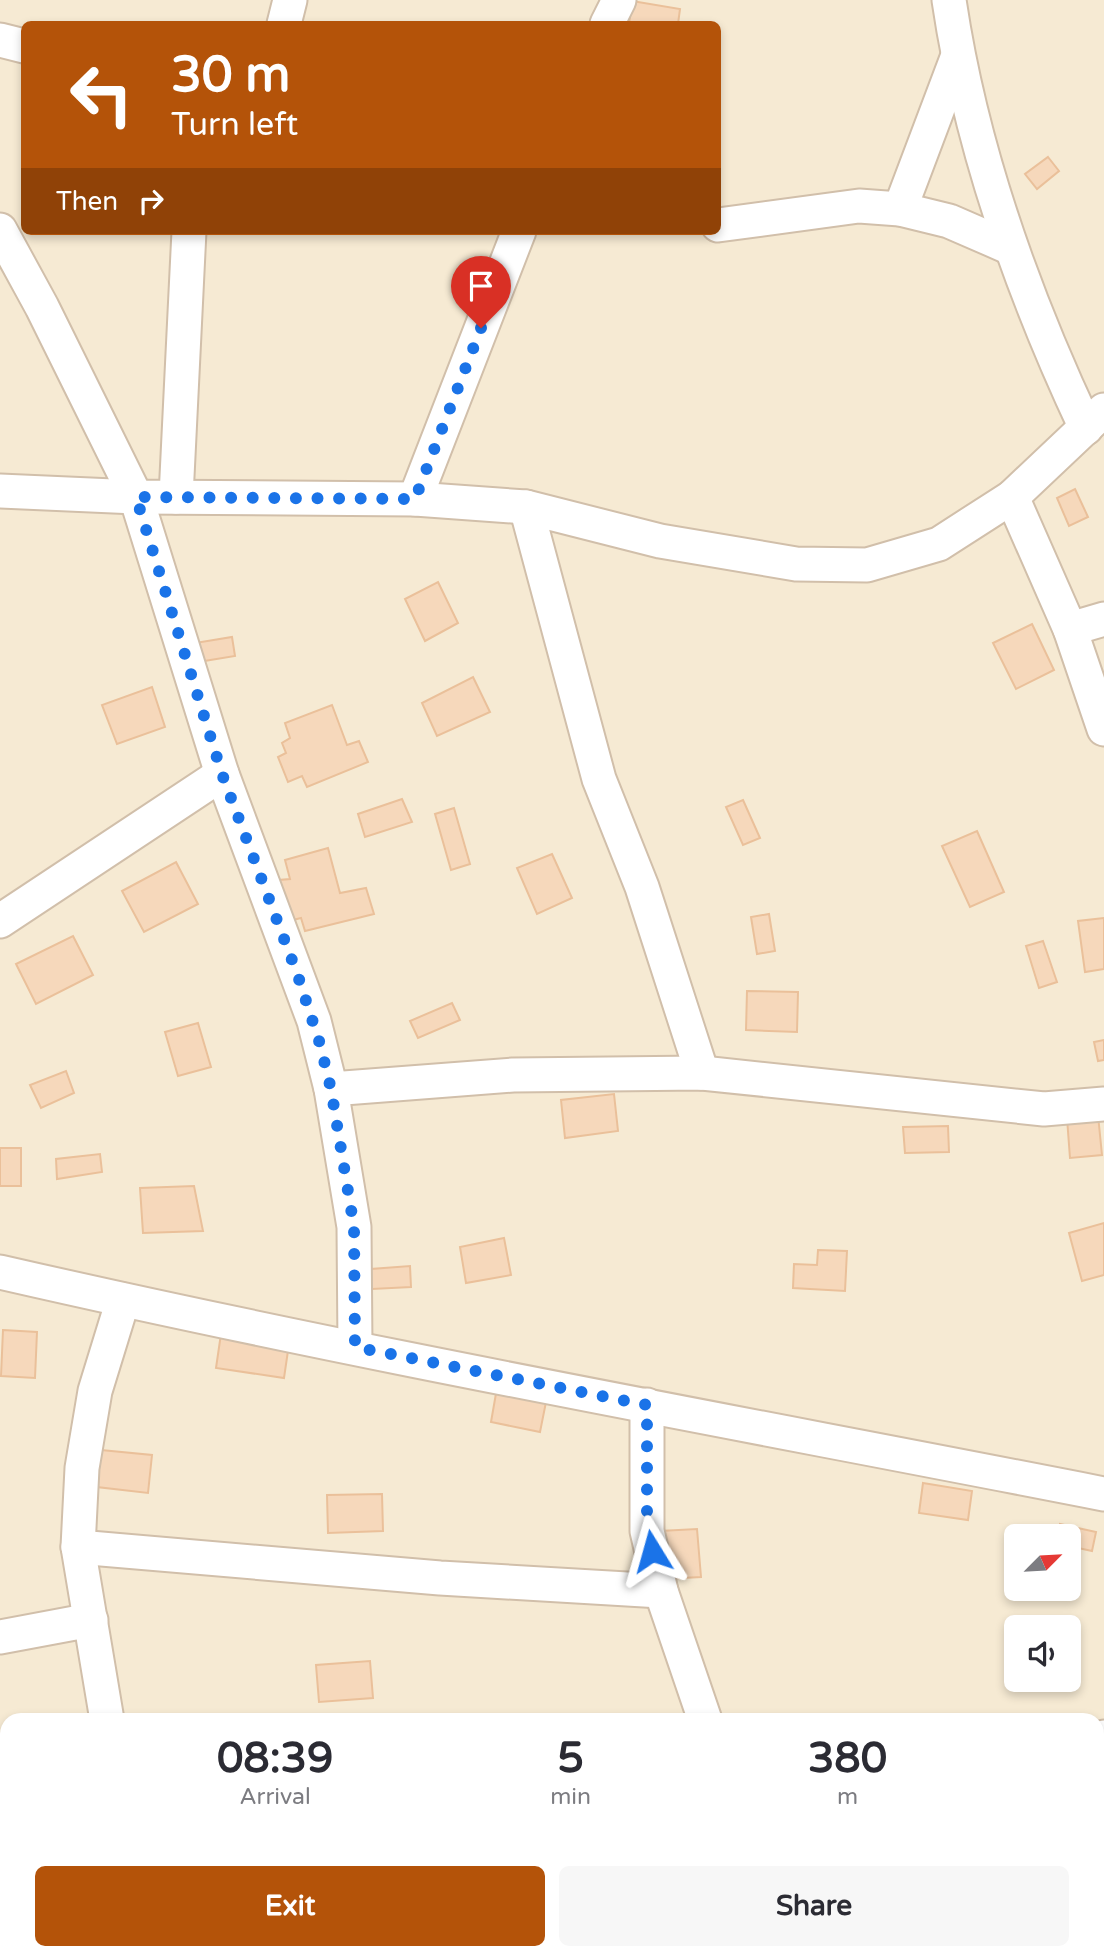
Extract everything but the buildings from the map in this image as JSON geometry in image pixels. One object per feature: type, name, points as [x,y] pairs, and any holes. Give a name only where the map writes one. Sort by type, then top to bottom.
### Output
[{"type":"street","points":[[285,21],[290,0]]},
{"type":"street","points":[[608,21],[619,0]]},
{"type":"street","points":[[0,491],[136,497],[415,499],[526,507],[660,541],[796,564],[867,565],[939,544],[1012,497],[1095,419],[1050,352],[1011,248],[979,144],[957,58],[948,0]]},
{"type":"street","points":[[0,40],[21,45]]},
{"type":"street","points":[[900,209],[957,58]]},
{"type":"street","points":[[721,225],[859,206],[900,209],[949,221],[1011,248]]},
{"type":"street","points":[[0,230],[42,307],[136,497],[222,774],[306,999],[331,1089],[354,1227],[355,1347]]},
{"type":"street","points":[[176,496],[189,235]]},
{"type":"street","points":[[415,499],[517,235]]},
{"type":"street","points":[[1012,497],[1070,629],[1104,729]]},
{"type":"street","points":[[526,507],[599,779],[642,887],[702,1073]]},
{"type":"street","points":[[1070,629],[1104,619]]},
{"type":"street","points":[[0,920],[222,774]]},
{"type":"street","points":[[331,1089],[513,1075],[702,1073],[1044,1109],[1104,1104]]},
{"type":"street","points":[[0,1272],[355,1347],[1104,1494]]},
{"type":"street","points":[[106,1713],[78,1547],[82,1468],[95,1391],[123,1300]]},
{"type":"street","points":[[647,1405],[647,1531],[661,1591],[703,1713]]},
{"type":"street","points":[[78,1547],[440,1578],[661,1591]]},
{"type":"street","points":[[0,1637],[91,1620]]},
{"type":"shaded area","points":[[0,0],[1104,0],[1104,1713],[0,1713]]},
{"type":"route","points":[[481,328],[415,499],[136,497],[222,774],[298,976],[320,1044],[331,1089],[354,1227],[355,1347],[647,1405],[647,1531],[652,1551]]}]
